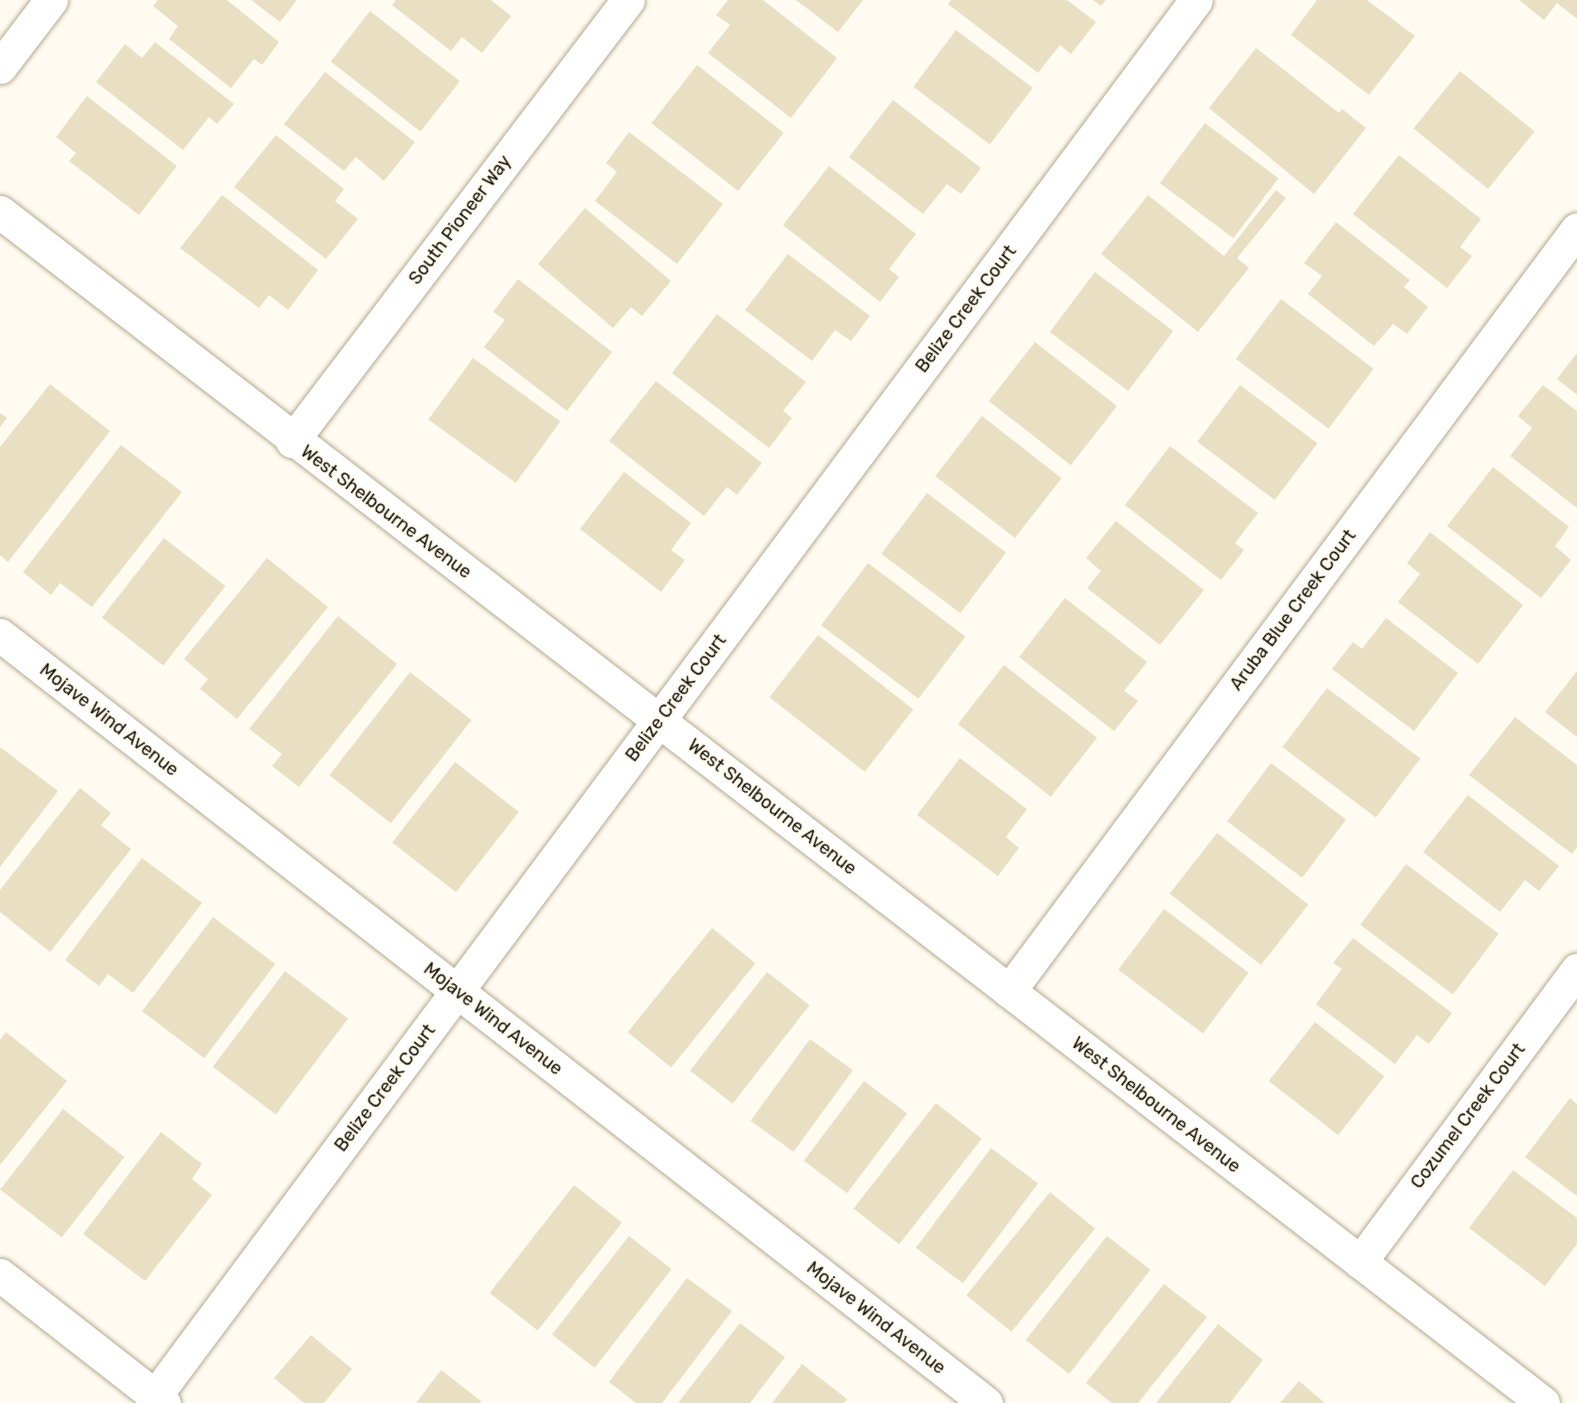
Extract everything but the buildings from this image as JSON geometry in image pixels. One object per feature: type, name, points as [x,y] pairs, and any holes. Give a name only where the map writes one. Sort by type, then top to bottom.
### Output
[{"type":"street","points":[[0,67],[51,0]]},
{"type":"street","name":"South Pioneer Way","points":[[292,441],[628,0]]},
{"type":"street","name":"Belize Creek Court","points":[[160,1400],[457,991],[1196,0]]},
{"type":"street","name":"West Shelbourne Avenue","points":[[0,212],[292,441],[659,720],[1543,1403]]},
{"type":"street","name":"Aruba Blue Creek Court","points":[[1009,991],[1577,229]]},
{"type":"street","name":"Mojave Wind Avenue","points":[[0,635],[986,1403]]},
{"type":"street","name":"Cozumel Creek Court","points":[[1360,1262],[1577,970]]},
{"type":"street","points":[[0,1275],[160,1400]]}]
